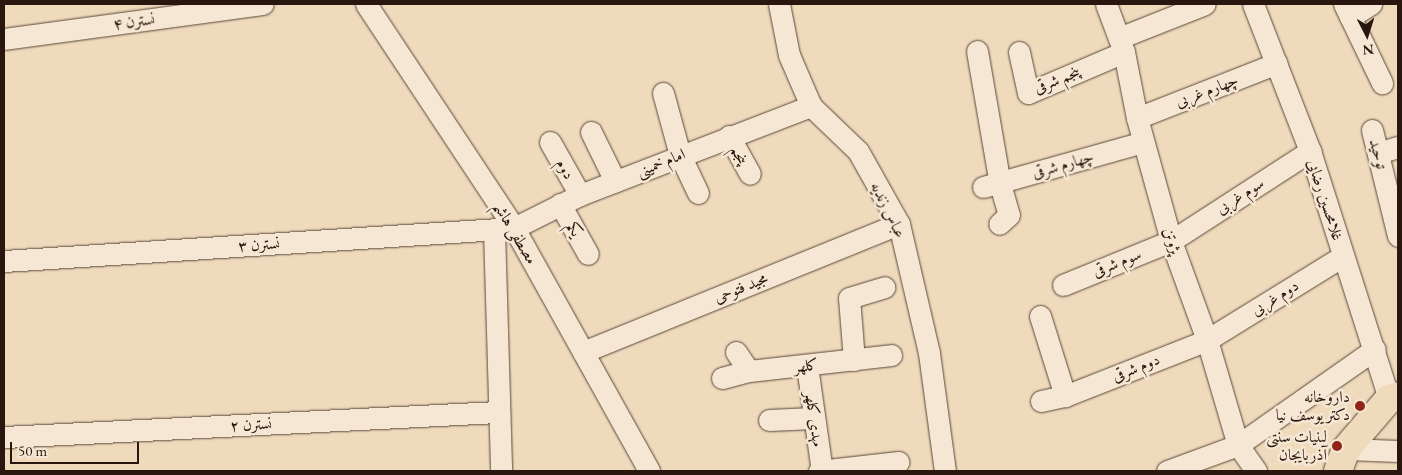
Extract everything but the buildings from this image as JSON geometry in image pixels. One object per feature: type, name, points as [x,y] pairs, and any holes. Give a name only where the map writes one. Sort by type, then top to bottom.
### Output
[{"type":"main road","points":[[1342,460],[1394,397]]},
{"type":"street","name":"نسترن ۴","points":[[4,39],[263,4]]},
{"type":"street","name":"مصطفی هاشم","points":[[366,4],[504,229],[583,352],[649,471]]},
{"type":"street","name":"عباس زندیه","points":[[779,4],[789,55],[811,106],[858,151],[899,224],[929,353],[945,471]]},
{"type":"street","name":"پژوتن","points":[[1106,4],[1121,45],[1136,118],[1171,240],[1207,340],[1238,445],[1256,471]]},
{"type":"street","points":[[1121,45],[1205,4]]},
{"type":"street","name":"غلامحسین رضایی","points":[[1253,4],[1310,152],[1343,256],[1375,349],[1394,397]]},
{"type":"street","points":[[1371,4],[1347,10],[1382,83]]},
{"type":"street","name":"پنجم شرقی","points":[[1019,52],[1028,93],[1121,45]]},
{"type":"street","points":[[977,51],[992,186],[1009,215],[999,224]]},
{"type":"street","name":"چهارم غربی","points":[[1136,118],[1277,63]]},
{"type":"street","points":[[663,93],[680,154],[698,193]]},
{"type":"street","name":"امام خمینی","points":[[504,229],[680,154],[811,106]]},
{"type":"street","name":"توحید","points":[[1372,130],[1388,150],[1398,236]]},
{"type":"street","points":[[591,132],[615,181]]},
{"type":"street","name":"پنجم","points":[[729,136],[750,174]]},
{"type":"street","name":"دوم","points":[[550,142],[580,195]]},
{"type":"street","name":"چهارم شرقی","points":[[992,186],[1143,142]]},
{"type":"street","name":"سوم غربی","points":[[1171,240],[1310,152]]},
{"type":"street","name":"یکم","points":[[560,204],[588,254]]},
{"type":"street","name":"مجید فتوحی","points":[[583,352],[899,224]]},
{"type":"street","name":"نسترن ۳","points":[[4,261],[504,229]]},
{"type":"street","points":[[501,471],[499,412],[504,229]]},
{"type":"street","name":"سوم شرقی","points":[[1063,285],[1171,240]]},
{"type":"street","name":"دوم غربی","points":[[1207,340],[1343,256]]},
{"type":"street","points":[[854,360],[849,298],[884,287]]},
{"type":"street","points":[[1040,316],[1065,396]]},
{"type":"street","name":"دوم شرقی","points":[[1041,401],[1065,396],[1207,340]]},
{"type":"street","points":[[1168,471],[1238,445],[1375,349]]},
{"type":"street","points":[[736,352],[749,371]]},
{"type":"street","name":"کلهر","points":[[722,378],[749,371],[807,366],[891,355]]},
{"type":"street","name":"مهدی کلهر","points":[[807,366],[821,471]]},
{"type":"street","name":"نسترن ۲","points":[[4,437],[499,412]]},
{"type":"street","points":[[769,420],[813,418]]},
{"type":"street","points":[[1342,460],[1398,451]]},
{"type":"street","points":[[821,471],[898,462]]},
{"type":"place","name":"داروخانه دکتر یوسف نیا","points":[[1360,406]]},
{"type":"place","name":"لبنیات سنتی آذربایجان","points":[[1337,446]]}]
